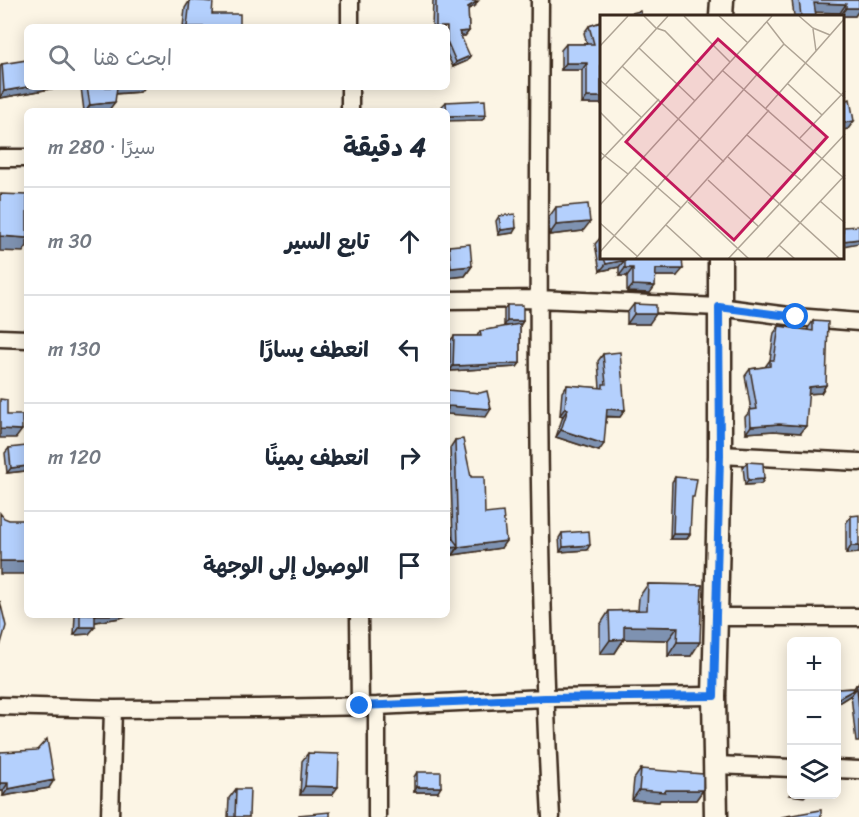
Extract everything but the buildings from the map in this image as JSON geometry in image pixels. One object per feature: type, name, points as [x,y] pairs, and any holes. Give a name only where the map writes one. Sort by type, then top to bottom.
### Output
[{"type":"street","points":[[350,0],[350,24]]},
{"type":"street","points":[[540,0],[538,299],[545,698],[551,817]]},
{"type":"street","points":[[721,15],[722,0]]},
{"type":"street","points":[[350,90],[350,108]]},
{"type":"street","points":[[0,158],[24,158]]},
{"type":"street","points":[[716,817],[714,696],[720,455],[720,260]]},
{"type":"street","points":[[450,300],[538,299],[719,307],[859,322]]},
{"type":"street","points":[[0,338],[24,339]]},
{"type":"street","points":[[720,455],[859,462]]},
{"type":"street","points":[[715,617],[859,617]]},
{"type":"street","points":[[358,618],[360,706]]},
{"type":"street","points":[[0,706],[113,709],[377,706],[545,698],[714,696]]},
{"type":"street","points":[[377,706],[377,817]]},
{"type":"street","points":[[110,817],[113,709]]},
{"type":"street","points":[[716,765],[787,768]]},
{"type":"street","points":[[841,769],[859,770]]},
{"type":"route","points":[[360,706],[545,698],[714,696],[720,455],[719,307],[796,317]]}]
